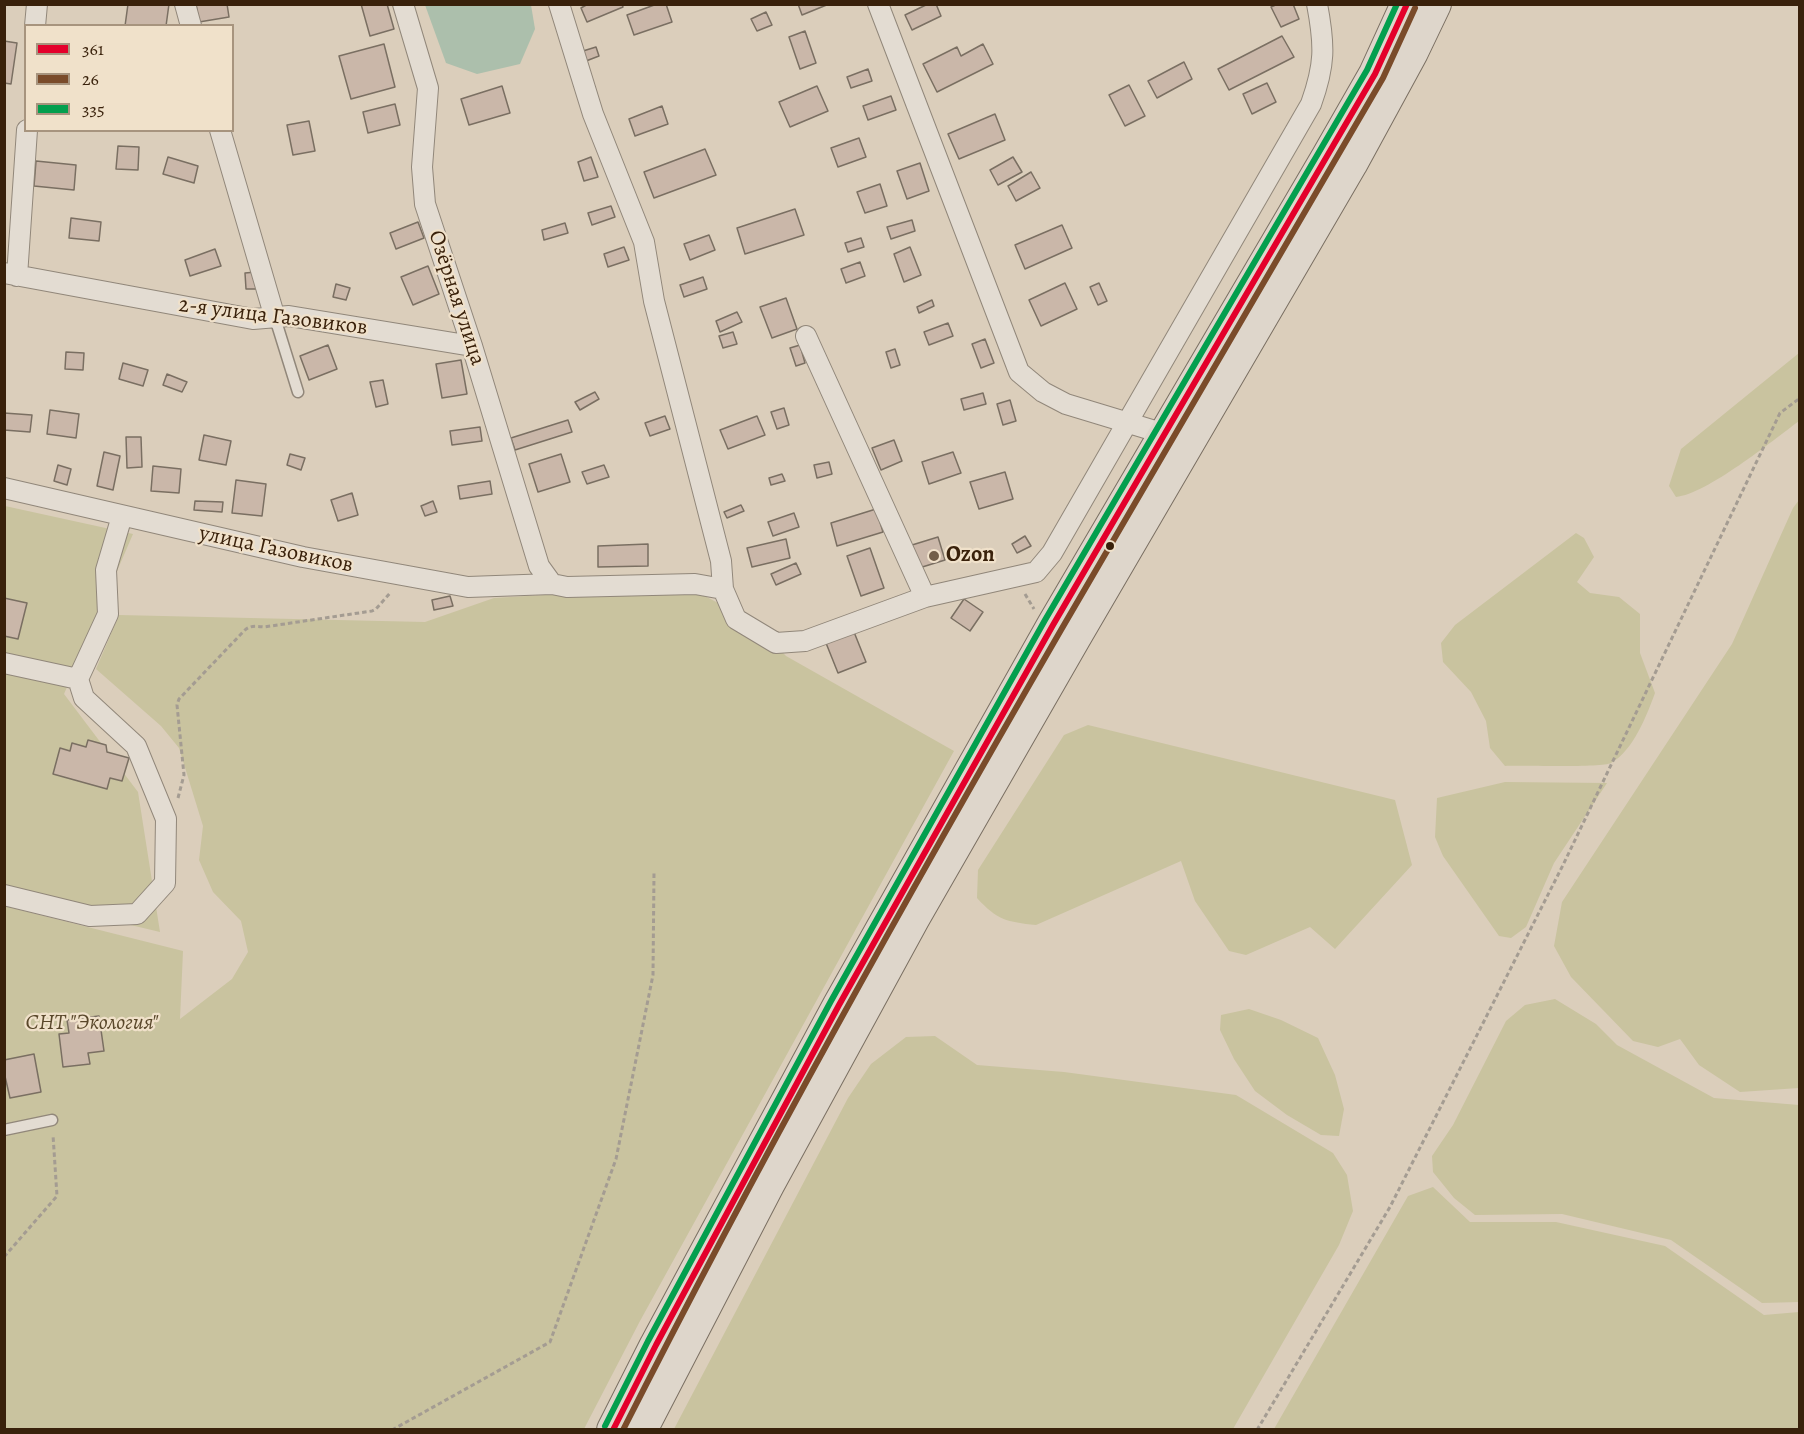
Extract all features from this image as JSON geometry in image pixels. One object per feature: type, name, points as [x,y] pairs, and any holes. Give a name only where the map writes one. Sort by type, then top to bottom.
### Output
[{"type":"main road","points":[[613,1430],[839,1005],[1047,635],[1300,206],[1375,74],[1407,4]]},
{"type":"main road","points":[[641,1430],[773,1176],[913,919],[1351,164],[1418,41],[1435,4]]},
{"type":"street","points":[[35,24],[37,4]]},
{"type":"street","points":[[185,4],[190,24]]},
{"type":"street","name":"Озёрная улица","points":[[403,4],[428,88],[422,167],[425,204],[472,346],[539,566],[552,584]]},
{"type":"street","points":[[559,4],[593,114],[644,242],[654,301],[721,561],[723,589],[736,619],[776,643],[805,641],[924,597],[1036,572],[1052,554],[1311,104],[1321,75],[1323,42],[1317,4]]},
{"type":"street","points":[[878,4],[1019,372],[1043,392],[1066,404],[1165,434]]},
{"type":"street","points":[[11,274],[27,132]]},
{"type":"street","points":[[221,132],[275,318]]},
{"type":"street","name":"2-я улица Газовиков","points":[[11,274],[253,320],[289,316],[472,346]]},
{"type":"street","points":[[806,336],[924,597]]},
{"type":"street","name":"улица Газовиков","points":[[4,488],[303,557],[468,587],[552,584],[567,587],[695,584],[723,589]]},
{"type":"street","points":[[4,895],[90,916],[137,914],[165,883],[166,819],[136,746],[84,698],[78,679],[108,614],[106,570],[122,516]]},
{"type":"street","points":[[4,663],[78,679]]},
{"type":"lane","points":[[275,318],[298,392]]},
{"type":"lane","points":[[4,1130],[52,1120]]},
{"type":"path","points":[[1257,1430],[1390,1207],[1563,865],[1780,413],[1800,398]]},
{"type":"path","points":[[177,807],[184,775],[177,705],[181,696],[247,627],[264,627],[372,611],[404,576]]},
{"type":"path","points":[[1015,576],[1039,618]]},
{"type":"path","points":[[392,1430],[550,1342],[616,1159],[653,975],[654,872]]},
{"type":"path","points":[[4,1257],[57,1196],[52,1120]]},
{"type":"green space","points":[[1799,353],[1799,421],[1721,477],[1689,494],[1676,497],[1669,486],[1681,449]]},
{"type":"green space","points":[[1799,500],[1799,1088],[1740,1092],[1699,1065],[1680,1039],[1658,1047],[1633,1041],[1571,977],[1554,946],[1562,902],[1732,644],[1793,508]]},
{"type":"green space","points":[[5,506],[133,534],[64,694],[138,792],[160,932],[5,895]]},
{"type":"green space","points":[[1576,533],[1584,538],[1594,557],[1577,582],[1590,593],[1619,597],[1640,614],[1640,653],[1655,693],[1632,741],[1626,750],[1611,763],[1578,766],[1505,766],[1490,748],[1486,721],[1471,692],[1443,662],[1441,643],[1455,625]]},
{"type":"green space","name":"СНТ \"Экология\"","points":[[643,589],[703,595],[752,621],[786,656],[954,751],[640,1321],[584,1429],[5,1429],[4,906],[183,951],[180,1019],[232,979],[248,952],[241,921],[213,892],[199,860],[203,826],[179,748],[161,726],[96,669],[119,615],[425,622],[494,598]]},
{"type":"green space","points":[[1088,725],[1395,800],[1412,865],[1335,949],[1310,927],[1246,955],[1229,951],[1195,901],[1181,861],[1036,925],[1003,919],[977,898],[978,870],[1064,735]]},
{"type":"green space","points":[[1505,782],[1607,783],[1554,863],[1526,927],[1511,938],[1499,936],[1443,856],[1435,837],[1437,798]]},
{"type":"green space","points":[[1555,999],[1596,1024],[1617,1045],[1714,1098],[1799,1105],[1799,1302],[1762,1303],[1671,1240],[1562,1214],[1475,1215],[1454,1198],[1433,1172],[1432,1156],[1453,1125],[1506,1021],[1525,1005]]},
{"type":"green space","points":[[1249,1009],[1281,1020],[1318,1038],[1335,1075],[1344,1109],[1339,1136],[1321,1135],[1287,1115],[1255,1091],[1234,1059],[1220,1030],[1221,1015]]},
{"type":"green space","points":[[935,1036],[977,1065],[1064,1072],[1236,1095],[1333,1153],[1347,1175],[1353,1211],[1339,1245],[1233,1429],[674,1429],[848,1098],[871,1064],[906,1037]]},
{"type":"green space","points":[[1433,1187],[1470,1222],[1556,1222],[1665,1246],[1764,1315],[1799,1312],[1799,1429],[1274,1429],[1408,1196]]},
{"type":"shaded area","points":[[425,5],[531,5],[535,29],[520,64],[477,74],[446,63]]},
{"type":"building","points":[[128,4],[169,4],[166,24],[125,24]]},
{"type":"building","points":[[196,4],[227,4],[229,17],[199,22]]},
{"type":"building","points":[[361,4],[387,4],[394,29],[370,36]]},
{"type":"building","points":[[588,4],[622,4],[623,7],[587,22],[581,8]]},
{"type":"building","points":[[657,4],[666,4],[672,22],[634,35],[627,15]]},
{"type":"building","points":[[798,4],[829,4],[802,15]]},
{"type":"building","points":[[928,4],[936,4],[941,16],[912,30],[905,15]]},
{"type":"building","points":[[1278,4],[1293,4],[1299,19],[1281,27],[1271,7]]},
{"type":"building","points":[[766,12],[772,25],[757,31],[751,19]]},
{"type":"building","points":[[805,31],[816,63],[800,69],[789,37]]},
{"type":"building","points":[[1282,36],[1294,57],[1229,90],[1218,69]]},
{"type":"building","points":[[4,41],[17,43],[11,84],[4,83]]},
{"type":"building","points":[[384,44],[395,87],[351,99],[339,56]]},
{"type":"building","points":[[983,44],[993,64],[937,92],[923,64],[957,47],[961,56]]},
{"type":"building","points":[[596,47],[599,56],[586,61],[583,51]]},
{"type":"building","points":[[1184,62],[1192,79],[1157,98],[1148,81]]},
{"type":"building","points":[[868,69],[872,81],[851,88],[847,77]]},
{"type":"building","points":[[1267,83],[1276,102],[1252,114],[1243,94]]},
{"type":"building","points":[[1129,85],[1145,116],[1125,126],[1109,95]]},
{"type":"building","points":[[502,86],[510,113],[469,125],[461,99]]},
{"type":"building","points":[[817,86],[828,111],[790,127],[779,102]]},
{"type":"building","points":[[891,96],[896,110],[868,120],[863,106]]},
{"type":"building","points":[[395,104],[400,125],[368,133],[363,112]]},
{"type":"building","points":[[662,106],[668,124],[635,136],[629,119]]},
{"type":"building","points":[[995,114],[1005,140],[959,159],[948,134]]},
{"type":"building","points":[[309,121],[315,151],[293,155],[287,125]]},
{"type":"building","points":[[859,138],[866,157],[838,167],[831,148]]},
{"type":"building","points":[[118,146],[139,147],[138,170],[116,169]]},
{"type":"building","points":[[705,149],[716,175],[654,198],[644,172]]},
{"type":"building","points":[[168,157],[198,166],[194,183],[163,174]]},
{"type":"building","points":[[591,157],[598,177],[584,181],[578,162]]},
{"type":"building","points":[[1013,157],[1022,172],[998,185],[990,170]]},
{"type":"building","points":[[36,161],[76,165],[74,190],[34,186]]},
{"type":"building","points":[[920,163],[929,191],[907,199],[897,171]]},
{"type":"building","points":[[1031,172],[1040,188],[1016,201],[1008,186]]},
{"type":"building","points":[[880,184],[887,206],[865,213],[857,192]]},
{"type":"building","points":[[611,206],[615,217],[592,225],[588,213]]},
{"type":"building","points":[[795,209],[804,235],[745,254],[737,228]]},
{"type":"building","points":[[71,218],[101,222],[99,241],[69,238]]},
{"type":"building","points":[[912,220],[915,231],[891,239],[887,227]]},
{"type":"building","points":[[418,222],[424,238],[396,249],[390,233]]},
{"type":"building","points":[[565,223],[568,233],[544,240],[542,230]]},
{"type":"building","points":[[1062,225],[1072,248],[1025,269],[1015,245]]},
{"type":"building","points":[[709,235],[715,250],[690,260],[684,244]]},
{"type":"building","points":[[861,238],[864,247],[848,252],[845,243]]},
{"type":"building","points":[[624,247],[629,260],[608,267],[604,254]]},
{"type":"building","points":[[910,247],[921,275],[904,282],[894,254]]},
{"type":"building","points":[[215,249],[221,266],[190,276],[185,260]]},
{"type":"building","points":[[860,262],[865,276],[846,283],[841,269]]},
{"type":"building","points":[[428,266],[439,294],[413,305],[401,277]]},
{"type":"building","points":[[256,272],[257,289],[246,289],[245,273]]},
{"type":"building","points":[[703,277],[707,289],[684,297],[680,285]]},
{"type":"building","points":[[1065,283],[1077,309],[1041,326],[1029,300]]},
{"type":"building","points":[[1099,283],[1107,301],[1098,305],[1090,287]]},
{"type":"building","points":[[336,284],[350,288],[346,300],[333,297]]},
{"type":"building","points":[[786,298],[797,329],[772,338],[760,307]]},
{"type":"building","points":[[932,300],[934,306],[919,313],[917,307]]},
{"type":"building","points":[[737,312],[742,322],[720,332],[716,321]]},
{"type":"building","points":[[948,323],[953,336],[929,345],[924,332]]},
{"type":"building","points":[[733,332],[737,344],[723,348],[719,336]]},
{"type":"building","points":[[985,339],[994,363],[981,368],[972,344]]},
{"type":"building","points":[[328,345],[337,369],[309,380],[300,356]]},
{"type":"building","points":[[800,345],[805,363],[796,366],[790,348]]},
{"type":"building","points":[[895,349],[900,365],[891,368],[886,352]]},
{"type":"building","points":[[66,352],[84,353],[83,370],[65,369]]},
{"type":"building","points":[[461,360],[467,394],[442,398],[436,364]]},
{"type":"building","points":[[123,363],[148,370],[143,386],[119,379]]},
{"type":"building","points":[[167,374],[187,382],[182,392],[163,385]]},
{"type":"building","points":[[383,380],[388,404],[376,407],[370,382]]},
{"type":"building","points":[[595,392],[599,399],[580,410],[575,402]]},
{"type":"building","points":[[983,393],[986,404],[964,410],[961,399]]},
{"type":"building","points":[[1010,400],[1016,421],[1003,425],[997,404]]},
{"type":"building","points":[[784,408],[789,425],[777,429],[771,412]]},
{"type":"building","points":[[50,410],[79,414],[76,438],[47,434]]},
{"type":"building","points":[[4,413],[32,415],[30,432],[4,430]]},
{"type":"building","points":[[665,416],[670,429],[650,436],[645,423]]},
{"type":"building","points":[[757,416],[765,435],[728,449],[720,430]]},
{"type":"building","points":[[568,420],[572,432],[515,450],[511,438]]},
{"type":"building","points":[[480,427],[482,441],[452,445],[450,431]]},
{"type":"building","points":[[204,435],[231,441],[226,465],[199,460]]},
{"type":"building","points":[[126,437],[141,437],[142,467],[127,468]]},
{"type":"building","points":[[894,440],[902,461],[881,470],[872,448]]},
{"type":"building","points":[[104,452],[120,456],[113,490],[97,486]]},
{"type":"building","points":[[953,452],[961,473],[929,484],[922,462]]},
{"type":"building","points":[[290,454],[305,458],[301,470],[287,465]]},
{"type":"building","points":[[561,454],[570,482],[538,492],[529,464]]},
{"type":"building","points":[[829,462],[832,474],[817,478],[814,465]]},
{"type":"building","points":[[58,465],[71,469],[67,485],[54,481]]},
{"type":"building","points":[[604,465],[609,477],[587,484],[582,472]]},
{"type":"building","points":[[153,466],[181,469],[179,493],[151,491]]},
{"type":"building","points":[[1005,472],[1013,499],[979,509],[970,482]]},
{"type":"building","points":[[782,474],[785,481],[771,485],[769,478]]},
{"type":"building","points":[[236,480],[266,484],[262,516],[232,513]]},
{"type":"building","points":[[490,481],[492,494],[460,499],[458,486]]},
{"type":"building","points":[[352,493],[358,515],[338,521],[331,500]]},
{"type":"building","points":[[195,501],[223,502],[222,512],[194,510]]},
{"type":"building","points":[[433,501],[437,512],[425,516],[421,506]]},
{"type":"building","points":[[741,505],[744,511],[727,518],[724,512]]},
{"type":"building","points":[[876,509],[883,532],[837,546],[831,523]]},
{"type":"building","points":[[794,513],[799,527],[773,536],[768,522]]},
{"type":"building","points":[[1025,536],[1031,546],[1017,553],[1012,544]]},
{"type":"building","points":[[938,537],[945,560],[919,568],[912,545]]},
{"type":"building","points":[[786,539],[790,558],[752,567],[747,548]]},
{"type":"building","points":[[648,544],[648,566],[598,567],[598,546]]},
{"type":"building","points":[[870,548],[884,588],[861,596],[847,556]]},
{"type":"building","points":[[796,563],[801,574],[776,585],[771,574]]},
{"type":"building","points":[[450,596],[453,606],[434,610],[432,600]]},
{"type":"building","points":[[4,598],[27,603],[18,639],[4,636]]},
{"type":"building","points":[[964,599],[983,612],[970,631],[951,618]]},
{"type":"building","points":[[854,632],[866,662],[838,673],[826,643]]},
{"type":"building","points":[[88,740],[106,745],[107,752],[129,758],[122,781],[110,778],[107,789],[53,774],[60,748],[70,751],[72,743],[86,747]]},
{"type":"building","points":[[99,1016],[104,1051],[88,1053],[90,1064],[63,1067],[59,1034],[69,1033],[67,1020]]},
{"type":"building","points":[[34,1054],[41,1092],[10,1098],[4,1072],[4,1060]]},
{"type":"transit line","name":"335","points":[[605,1426],[648,1341],[831,1001],[1045,620],[1367,70],[1397,4]]},
{"type":"transit line","name":"361","points":[[613,1430],[656,1345],[839,1005],[1053,625],[1375,74],[1407,4]]},
{"type":"transit line","name":"26","points":[[623,1430],[782,1127],[892,927],[1101,561],[1383,78],[1415,8]]},
{"type":"place","name":"Ozon","points":[[934,556]]}]
